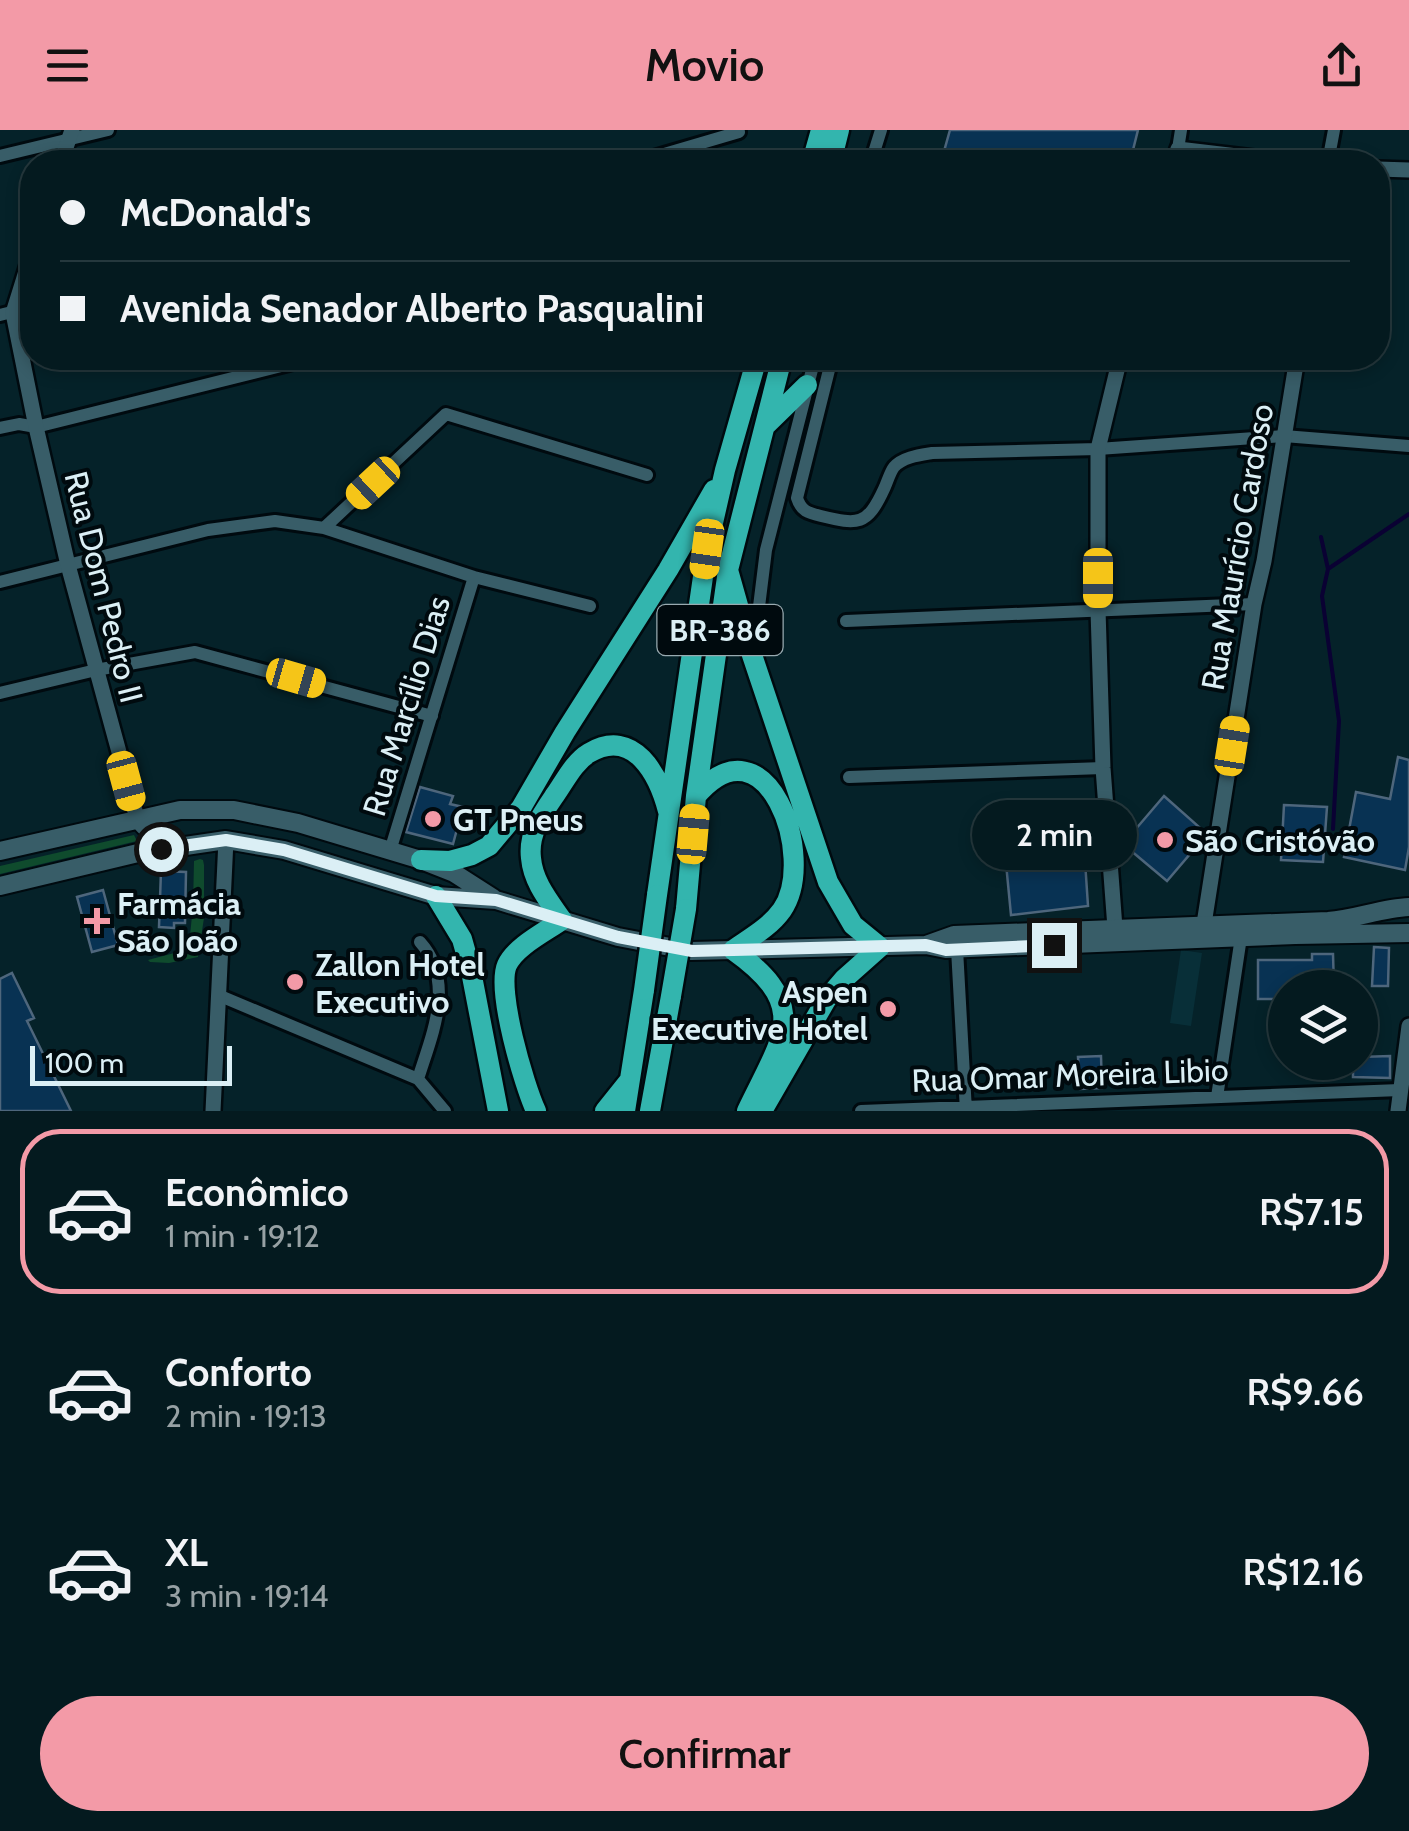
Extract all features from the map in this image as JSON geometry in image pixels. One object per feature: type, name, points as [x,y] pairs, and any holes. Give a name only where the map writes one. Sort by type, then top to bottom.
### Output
[{"type":"highway","name":"BR-386","points":[[625,1111],[707,549],[754,370]]},
{"type":"highway","name":"BR-386","points":[[650,1111],[686,909],[696,796],[728,570],[779,370]]},
{"type":"highway","points":[[765,426],[807,386]]},
{"type":"highway","points":[[420,860],[450,861],[472,855],[489,846],[521,808],[725,470]]},
{"type":"highway","points":[[728,570],[752,655],[828,882],[853,925],[880,947],[826,1000],[762,1111]]},
{"type":"highway","points":[[536,1111],[505,998],[504,981],[508,964],[516,954],[562,920],[539,886],[530,859],[536,822],[578,762],[609,746],[621,747],[644,759],[655,774],[669,816]]},
{"type":"highway","points":[[696,796],[718,776],[740,770],[754,774],[776,794],[784,812],[792,856],[790,892],[784,908],[772,922],[733,950],[770,981],[778,992],[784,1019],[781,1040],[747,1111]]},
{"type":"highway","points":[[436,896],[462,939],[498,1111]]},
{"type":"highway","points":[[605,1111],[631,1080]]},
{"type":"main road","points":[[0,851],[180,810],[234,810],[298,823],[420,860],[454,873],[496,900]]},
{"type":"main road","points":[[137,818],[155,838],[184,846]]},
{"type":"main road","points":[[226,840],[232,826],[239,823],[298,823]]},
{"type":"main road","points":[[0,886],[138,853],[226,840],[284,850],[436,896],[496,900],[618,937],[692,951],[926,945],[946,950],[1409,933]]},
{"type":"main road","points":[[345,867],[381,863],[388,859],[390,851]]},
{"type":"main road","points":[[926,945],[954,935],[1343,920],[1409,907]]},
{"type":"street","points":[[0,156],[70,134],[108,130]]},
{"type":"street","points":[[678,150],[739,132]]},
{"type":"street","points":[[7,314],[20,282]]},
{"type":"street","name":"Rua Dom Pedro II","points":[[7,314],[20,365]]},
{"type":"street","name":"Rua Dom Pedro II","points":[[21,370],[68,565],[137,818]]},
{"type":"street","points":[[0,428],[19,424],[36,427],[265,370]]},
{"type":"street","points":[[752,655],[766,550],[812,370]]},
{"type":"street","points":[[829,370],[797,498],[807,513],[850,523],[861,521],[874,510],[895,466],[910,457],[932,453],[1098,449],[1284,436],[1409,446]]},
{"type":"street","points":[[1115,928],[1103,768],[1098,449],[1117,370]]},
{"type":"street","name":"Rua Maurício Cardoso","points":[[1204,924],[1295,370]]},
{"type":"street","points":[[324,528],[446,414],[647,475]]},
{"type":"street","points":[[0,582],[208,530],[275,521],[324,528],[474,576],[590,606]]},
{"type":"street","name":"Rua Marcílio Dias","points":[[390,851],[474,576]]},
{"type":"street","points":[[846,621],[1254,604]]},
{"type":"street","points":[[0,693],[194,652],[432,716]]},
{"type":"street","points":[[849,777],[1103,768]]},
{"type":"street","points":[[213,1111],[226,840]]},
{"type":"street","points":[[1217,1097],[1241,937]]},
{"type":"street","points":[[418,1078],[434,1030],[441,990],[438,970],[420,942]]},
{"type":"street","points":[[957,949],[966,1108]]},
{"type":"street","points":[[218,994],[418,1078],[446,1111]]},
{"type":"street","points":[[1398,1111],[1409,1026]]},
{"type":"street","name":"Rua Omar Moreira Libio","points":[[861,1111],[1400,1090]]},
{"type":"shaded area","points":[[1181,950],[1202,953],[1191,1026],[1170,1023]]},
{"type":"green space","points":[[134,835],[137,841],[0,874],[0,866]]},
{"type":"green space","points":[[200,859],[204,865],[204,918],[198,957],[150,962],[189,945],[194,861]]},
{"type":"building","points":[[950,130],[1138,130],[1133,150],[944,150]]},
{"type":"building","points":[[1398,757],[1409,760],[1409,847],[1405,870],[1344,857],[1356,792],[1390,799]]},
{"type":"building","name":"GT Pneus","points":[[420,787],[453,796],[450,804],[463,807],[453,844],[406,832]]},
{"type":"building","name":"São Cristóvão","points":[[1164,796],[1207,834],[1167,881],[1123,844]]},
{"type":"building","points":[[1284,805],[1327,807],[1323,862],[1281,860]]},
{"type":"building","points":[[1084,846],[1088,906],[1011,915],[1005,853]]},
{"type":"building","points":[[161,871],[186,872],[185,923],[174,923],[174,928],[159,927]]},
{"type":"building","name":"Farmácia São João","points":[[103,890],[118,945],[92,952],[77,897]]},
{"type":"building","points":[[1374,947],[1389,948],[1388,986],[1378,986],[1378,970],[1373,970]]},
{"type":"building","points":[[1312,954],[1333,954],[1333,970],[1268,970],[1268,999],[1258,999],[1258,960],[1312,960]]},
{"type":"building","points":[[12,973],[34,1018],[27,1021],[71,1111],[0,1111],[0,979]]},
{"type":"building","points":[[1101,1056],[1102,1088],[1080,1089],[1078,1057]]},
{"type":"building","points":[[1378,1056],[1390,1056],[1390,1078],[1378,1078]]},
{"type":"waterway","points":[[1328,569],[1409,514]]},
{"type":"waterway","points":[[1321,537],[1328,569],[1322,596],[1339,721],[1333,829]]},
{"type":"place","name":"GT Pneus","points":[[433,819]]},
{"type":"place","name":"São Cristóvão","points":[[1165,840]]},
{"type":"place","name":"Farmácia São João","points":[[97,921]]},
{"type":"place","name":"Zallon Hotel Executivo","points":[[295,982]]},
{"type":"place","name":"Aspen Executive Hotel","points":[[888,1009]]},
{"type":"route","points":[[161,849],[226,840],[284,850],[436,896],[496,900],[618,937],[692,951],[926,945],[946,950],[1054,945]]}]
